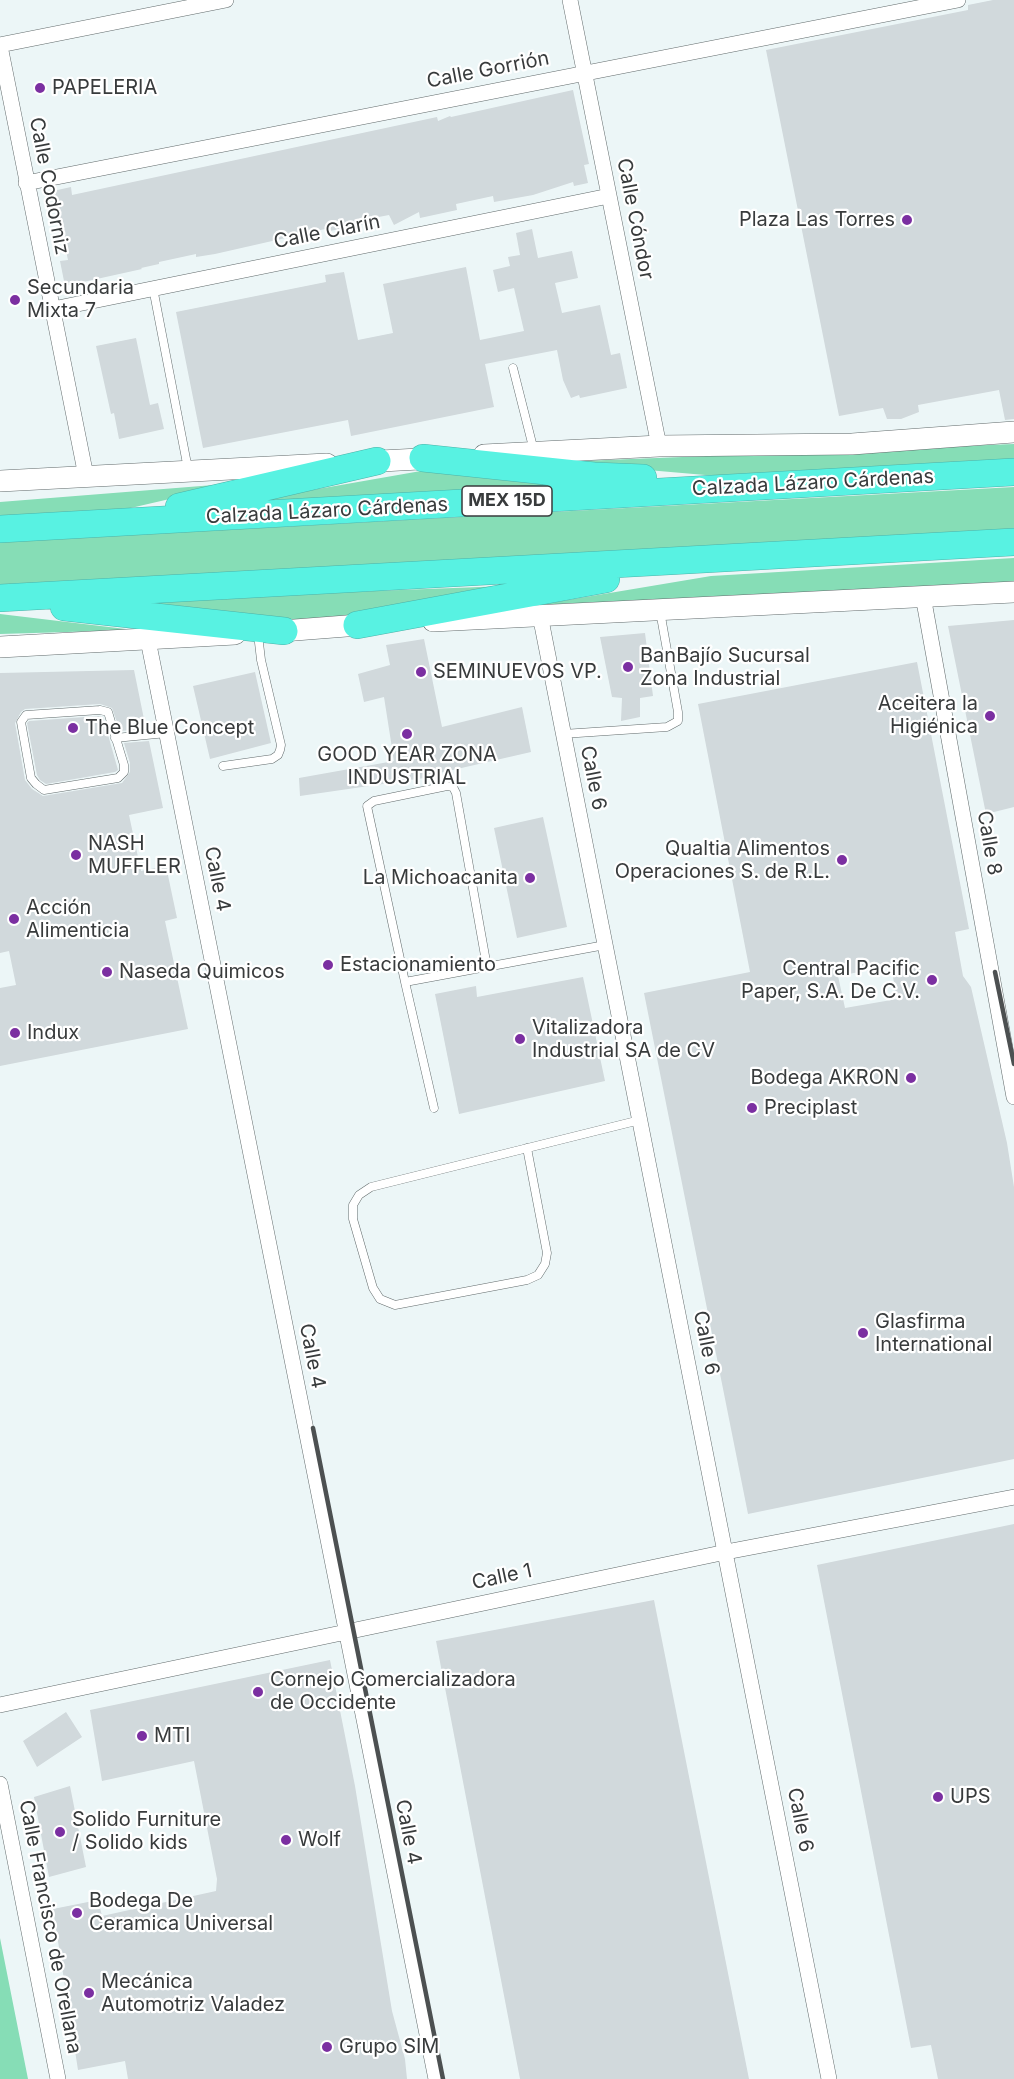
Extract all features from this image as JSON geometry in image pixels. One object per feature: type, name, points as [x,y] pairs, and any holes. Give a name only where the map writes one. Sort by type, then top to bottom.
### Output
[{"type":"highway","points":[[423,458],[594,476],[773,486]]},
{"type":"highway","points":[[106,524],[377,461]]},
{"type":"highway","name":"Calzada Lázaro Cárdenas","points":[[0,529],[1014,472]]},
{"type":"highway","points":[[0,599],[1014,542]]},
{"type":"highway","points":[[357,625],[707,559]]},
{"type":"highway","points":[[0,599],[271,632]]},
{"type":"main road","name":"Calzada Lázaro Cárdenas","points":[[0,481],[659,446],[852,444],[1014,432]]},
{"type":"main road","points":[[0,647],[540,615],[1014,592]]},
{"type":"street","points":[[0,46],[194,3],[226,0]]},
{"type":"street","name":"Calle Cóndor","points":[[570,0],[659,446]]},
{"type":"street","name":"Calle Gorrión","points":[[26,183],[958,0]]},
{"type":"street","name":"Calle Codorniz","points":[[0,46],[86,476]]},
{"type":"street","name":"Calle Clarín","points":[[53,309],[609,196]]},
{"type":"street","name":"Calle 8","points":[[923,596],[1014,1097]]},
{"type":"street","name":"Calle 6","points":[[540,615],[829,2079]]},
{"type":"street","name":"Calle 4","points":[[148,640],[436,2079]]},
{"type":"street","name":"Calle 1","points":[[0,1705],[726,1552],[1014,1497]]},
{"type":"street","name":"Calle Francisco de Orellana","points":[[0,1784],[58,2079]]},
{"type":"lane","points":[[153,288],[188,471]]},
{"type":"lane","points":[[513,368],[534,453]]},
{"type":"lane","points":[[563,734],[667,728],[678,721],[660,609]]},
{"type":"lane","points":[[223,766],[272,759],[278,755],[281,745],[261,660],[271,632]]},
{"type":"lane","points":[[100,710],[108,712],[115,738],[124,765],[123,772],[118,778],[44,790],[31,778],[21,722],[26,715],[100,710]]},
{"type":"lane","points":[[115,738],[167,733]]},
{"type":"lane","points":[[434,1108],[367,806],[374,801],[447,786],[453,787],[456,793],[487,967]]},
{"type":"lane","points":[[405,982],[605,945]]},
{"type":"lane","points":[[527,1148],[547,1253],[545,1264],[538,1275],[527,1280],[395,1305],[380,1299],[373,1288],[353,1219],[353,1205],[359,1195],[371,1187],[527,1148],[640,1120]]},
{"type":"green space","points":[[1014,444],[1014,465],[763,480],[555,462]]},
{"type":"green space","points":[[438,468],[633,487],[215,507]]},
{"type":"green space","points":[[239,483],[109,513],[0,519],[0,502]]},
{"type":"green space","points":[[1014,487],[1014,530],[0,585],[0,542]]},
{"type":"green space","points":[[1014,558],[1014,583],[538,605],[711,576]]},
{"type":"green space","points":[[559,584],[351,617],[291,622],[110,601]]},
{"type":"green space","points":[[0,614],[134,630],[0,634]]},
{"type":"green space","points":[[0,1938],[28,2079],[0,2079]]},
{"type":"building","name":"Plaza Las Torres","points":[[993,0],[1014,0],[1014,419],[1005,420],[999,390],[918,405],[919,412],[901,419],[887,419],[883,408],[839,416],[766,50],[968,10],[968,5]]},
{"type":"building","points":[[573,90],[589,164],[584,165],[588,183],[574,186],[573,182],[533,195],[494,202],[493,196],[456,204],[457,210],[420,218],[419,212],[394,225],[389,215],[363,220],[364,224],[325,232],[325,229],[215,254],[196,257],[196,254],[65,286],[60,261],[68,260],[53,191],[71,187],[72,195],[437,117],[438,121],[450,116]]},
{"type":"building","points":[[532,229],[538,258],[572,251],[578,278],[555,283],[562,313],[600,305],[611,355],[620,353],[627,388],[571,398],[563,380],[557,350],[485,364],[494,407],[351,436],[348,420],[203,448],[176,312],[326,282],[325,275],[344,272],[358,340],[393,333],[383,284],[466,267],[480,340],[524,331],[514,288],[498,292],[493,270],[510,266],[508,257],[520,255],[516,233]]},
{"type":"building","points":[[136,338],[150,405],[158,403],[164,429],[119,439],[96,346]]},
{"type":"building","name":"Aceitera la Higiénica","points":[[1014,620],[1014,807],[986,814],[948,626]]},
{"type":"building","name":"BanBajío Sucursal Zona Industrial","points":[[645,633],[653,696],[640,698],[640,717],[621,721],[622,698],[612,697],[600,637]]},
{"type":"building","points":[[424,639],[442,727],[522,707],[531,752],[431,775],[431,777],[300,796],[299,778],[394,761],[384,697],[364,702],[358,674],[390,665],[386,645]]},
{"type":"building","points":[[917,662],[969,929],[955,932],[963,976],[971,987],[1007,1143],[1014,1187],[1014,1459],[748,1514],[644,993],[750,972],[698,704]],"holes":[[[891,966],[897,999],[845,1008],[838,976]]]},
{"type":"building","points":[[134,670],[146,729],[120,731],[112,708],[100,704],[25,709],[15,723],[25,780],[32,789],[43,796],[122,783],[130,772],[130,763],[124,743],[149,741],[163,808],[129,815],[141,871],[166,866],[177,918],[165,921],[188,1029],[0,1066],[0,988],[16,985],[9,951],[0,953],[0,673]]},
{"type":"building","points":[[255,672],[271,743],[210,759],[193,686]]},
{"type":"building","points":[[103,717],[118,770],[46,784],[40,780],[37,775],[27,723]]},
{"type":"building","name":"La Michoacanita","points":[[543,817],[567,927],[517,938],[494,828]]},
{"type":"building","name":"Vitalizadora Industrial SA de CV","points":[[583,977],[605,1081],[459,1114],[435,994],[476,986],[477,997]]},
{"type":"building","name":"UPS","points":[[1014,1524],[1014,2079],[938,2079],[931,2045],[911,2048],[817,1565]]},
{"type":"building","points":[[654,1600],[749,2079],[520,2079],[436,1641]]},
{"type":"building","points":[[330,1660],[355,1786],[392,2011],[405,2059],[407,2079],[128,2079],[125,2061],[78,2070],[53,1909],[98,1900],[102,1916],[216,1891],[217,1879],[194,1761],[102,1781],[90,1710]]},
{"type":"building","points":[[66,1712],[82,1737],[37,1767],[23,1741]]},
{"type":"building","name":"Solido Furniture / Solido kids","points":[[70,1786],[86,1867],[49,1877],[34,1797]]},
{"type":"railway","points":[[995,972],[1014,1064]]},
{"type":"railway","points":[[313,1428],[443,2079]]},
{"type":"place","name":"PAPELERIA","points":[[40,88]]},
{"type":"place","name":"Plaza Las Torres","points":[[907,220]]},
{"type":"place","name":"Secundaria Mixta 7","points":[[15,300]]},
{"type":"place","name":"BanBajío Sucursal Zona Industrial","points":[[628,667]]},
{"type":"place","name":"SEMINUEVOS VP.","points":[[421,672]]},
{"type":"place","name":"Aceitera la Higiénica","points":[[990,716]]},
{"type":"place","name":"The Blue Concept","points":[[73,728]]},
{"type":"place","name":"GOOD YEAR ZONA INDUSTRIAL","points":[[407,734]]},
{"type":"place","name":"NASH MUFFLER","points":[[76,855]]},
{"type":"place","name":"Qualtia Alimentos Operaciones S. de R.L.","points":[[842,860]]},
{"type":"place","name":"La Michoacanita","points":[[530,878]]},
{"type":"place","name":"Acción Alimenticia","points":[[14,919]]},
{"type":"place","name":"Estacionamiento","points":[[328,965]]},
{"type":"place","name":"Naseda Quimicos","points":[[107,972]]},
{"type":"place","name":"Central Pacific Paper, S.A. De C.V.","points":[[932,980]]},
{"type":"place","name":"Indux","points":[[15,1033]]},
{"type":"place","name":"Vitalizadora Industrial SA de CV","points":[[520,1039]]},
{"type":"place","name":"Bodega AKRON","points":[[911,1078]]},
{"type":"place","name":"Preciplast","points":[[752,1108]]},
{"type":"place","name":"Glasfirma International","points":[[863,1333]]},
{"type":"place","name":"Cornejo Comercializadora de Occidente","points":[[258,1692]]},
{"type":"place","name":"MTI","points":[[142,1736]]},
{"type":"place","name":"UPS","points":[[938,1797]]},
{"type":"place","name":"Solido Furniture / Solido kids","points":[[60,1832]]},
{"type":"place","name":"Wolf","points":[[286,1840]]},
{"type":"place","name":"Bodega De Ceramica Universal","points":[[77,1913]]},
{"type":"place","name":"Mecánica Automotriz Valadez","points":[[89,1993]]},
{"type":"place","name":"Grupo SIM","points":[[327,2047]]}]
